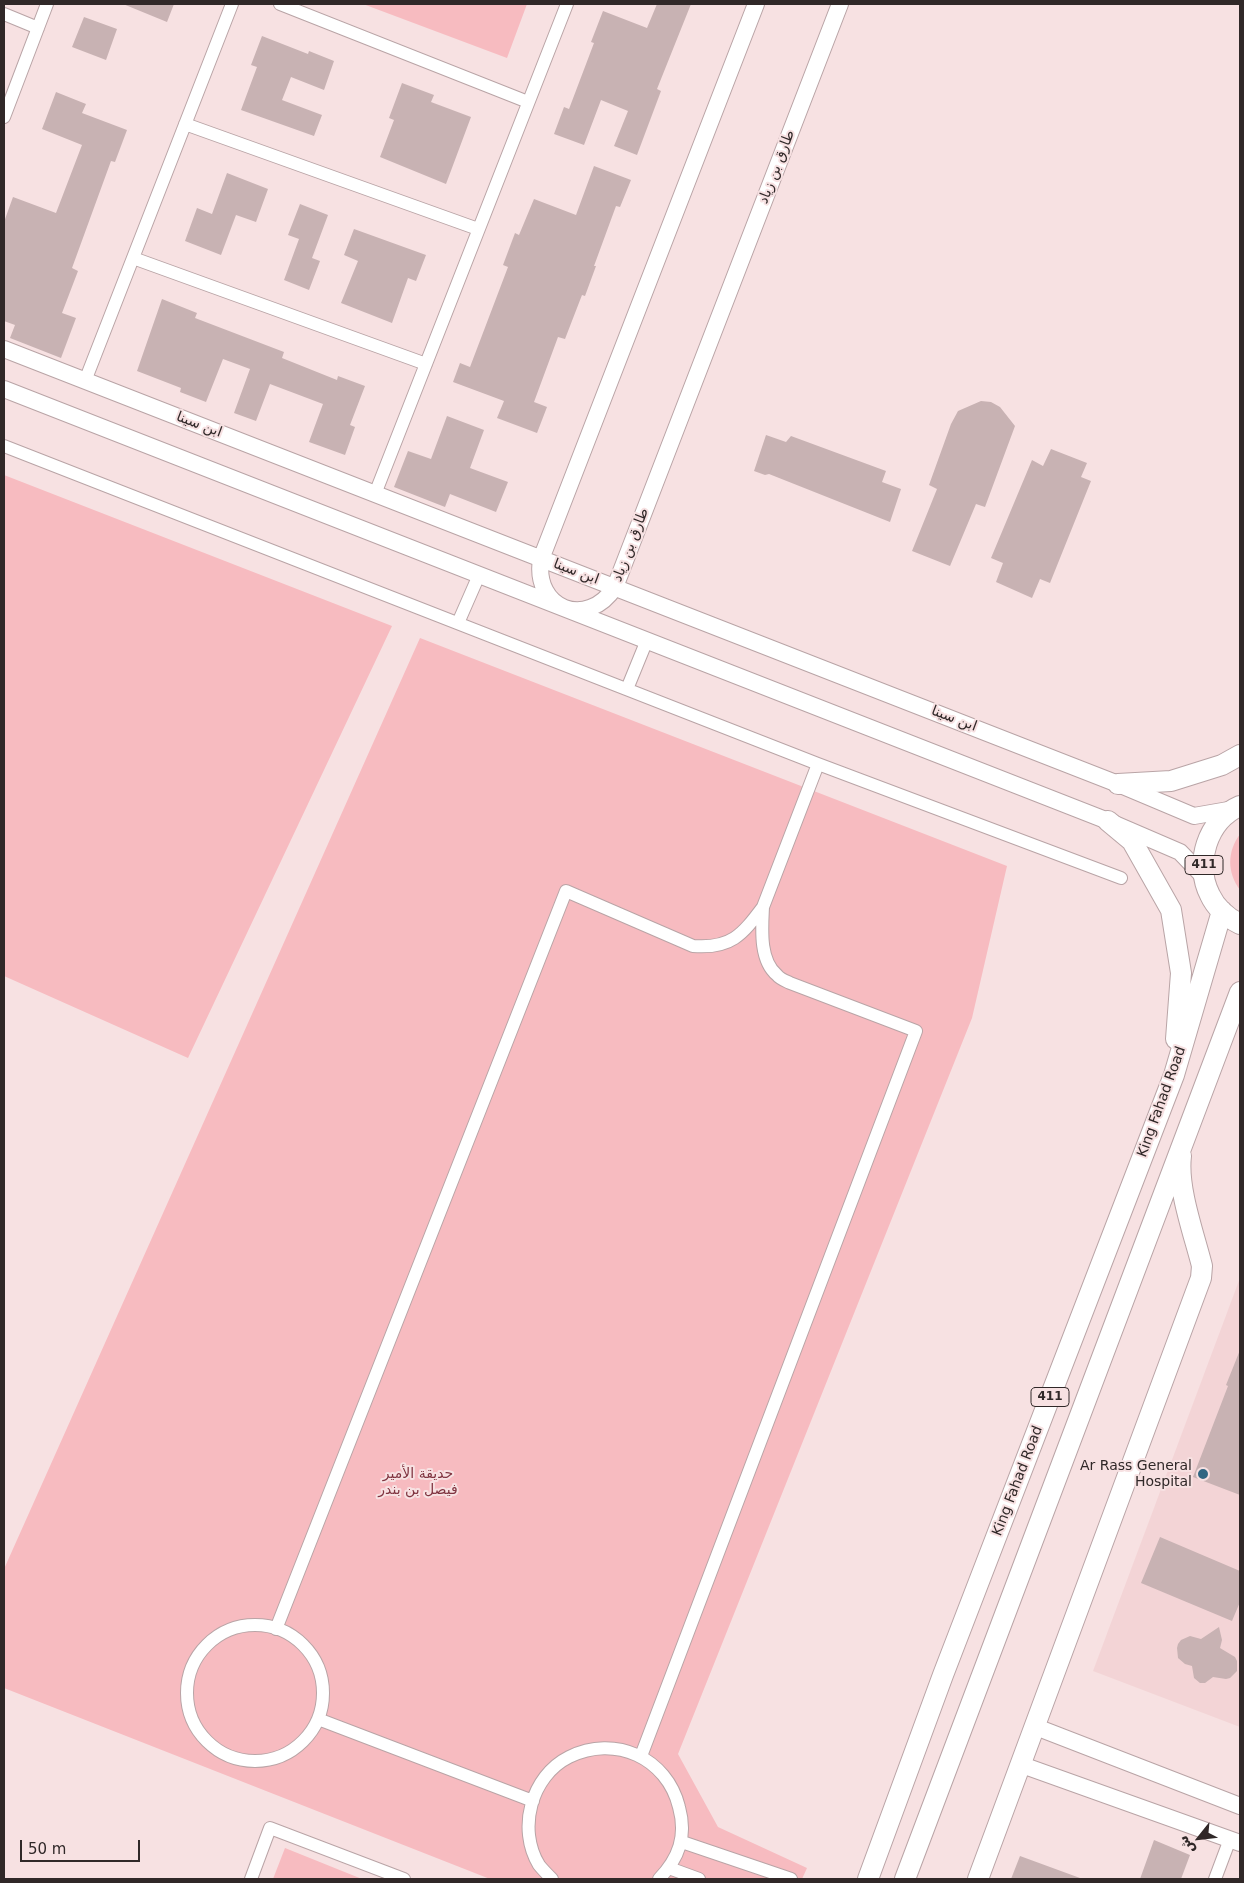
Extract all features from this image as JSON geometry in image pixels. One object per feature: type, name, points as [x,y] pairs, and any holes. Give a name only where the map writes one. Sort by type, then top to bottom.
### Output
[{"type":"main road","points":[[1118,784],[1171,781],[1222,765],[1240,755]]},
{"type":"main road","name":"411","points":[[1237,808],[1219,822],[1209,838],[1203,857],[1204,877],[1210,895],[1222,911],[1240,924]]},
{"type":"main road","points":[[1108,821],[1132,841],[1171,910],[1181,973],[1174,1075]]},
{"type":"main road","name":"King Fahad Road","points":[[868,1879],[942,1675],[1174,1075],[1222,911]]},
{"type":"main road","name":"411","points":[[905,1879],[1238,998]]},
{"type":"main road","points":[[978,1879],[1022,1765],[1201,1278],[1202,1266],[1182,1185],[1180,1167],[1184,1137]]},
{"type":"street","points":[[4,117],[48,4]]},
{"type":"street","points":[[85,381],[232,4]]},
{"type":"street","points":[[280,4],[528,102]]},
{"type":"street","points":[[375,494],[567,4]]},
{"type":"street","points":[[562,607],[545,592],[539,570],[541,559],[756,4]]},
{"type":"street","name":"طارق بن زياد","points":[[562,607],[574,610],[599,606],[608,598],[615,587],[840,4]]},
{"type":"street","points":[[4,14],[38,28]]},
{"type":"street","points":[[185,124],[478,229]]},
{"type":"street","points":[[133,258],[426,364]]},
{"type":"street","name":"ابن سينا","points":[[4,349],[1118,784],[1194,816],[1237,808]]},
{"type":"street","points":[[4,390],[1108,821],[1180,852],[1204,877]]},
{"type":"street","points":[[4,446],[818,764],[1122,878]]},
{"type":"street","points":[[458,623],[479,574]]},
{"type":"street","points":[[627,689],[647,640]]},
{"type":"street","points":[[276,1629],[566,891],[693,946],[710,947],[728,942],[745,931],[763,907],[818,764]]},
{"type":"street","points":[[641,1756],[916,1031],[790,984],[776,975],[766,957],[762,940],[763,907]]},
{"type":"street","points":[[244,1626],[267,1626],[276,1629],[288,1633],[306,1647],[318,1666],[323,1688],[322,1710],[313,1731],[298,1747],[278,1758],[256,1762],[234,1759],[214,1748],[198,1732],[188,1711],[186,1688],[192,1666],[204,1646],[222,1632],[244,1626]]},
{"type":"street","points":[[318,1719],[533,1800]]},
{"type":"street","points":[[1036,1726],[1240,1806]]},
{"type":"street","points":[[552,1879],[539,1865],[530,1841],[528,1817],[535,1792],[549,1772],[568,1757],[592,1748],[616,1748],[641,1756],[661,1771],[676,1793],[682,1818],[682,1842],[669,1868],[659,1879]]},
{"type":"street","points":[[1022,1765],[1235,1841],[1215,1879]]},
{"type":"street","points":[[251,1879],[270,1828],[404,1879]]},
{"type":"street","points":[[682,1842],[791,1879]]},
{"type":"street","points":[[669,1868],[699,1879]]},
{"type":"shaded area","name":"Ar Rass General Hospital","points":[[1240,1278],[1240,1727],[1093,1671]]},
{"type":"green space","points":[[363,4],[527,4],[507,58]]},
{"type":"green space","points":[[4,475],[392,626],[188,1058],[4,976]]},
{"type":"green space","name":"حديقة الأمير فيصل بن بندر","points":[[420,638],[1007,866],[972,1018],[678,1754],[718,1827],[807,1868],[802,1879],[490,1879],[4,1688],[4,1569]]},
{"type":"green space","points":[[1240,834],[1240,890],[1233,876],[1230,862],[1233,848]]},
{"type":"green space","points":[[285,1848],[362,1879],[273,1879]]},
{"type":"building","points":[[123,4],[174,4],[167,22]]},
{"type":"building","points":[[657,4],[691,4],[657,89],[661,91],[637,155],[614,146],[628,111],[601,100],[584,145],[554,134],[564,107],[569,109],[594,43],[591,42],[603,11],[647,28]]},
{"type":"building","points":[[84,17],[117,29],[106,60],[72,47]]},
{"type":"building","points":[[262,36],[308,54],[309,51],[334,61],[324,90],[291,77],[282,100],[322,115],[314,136],[241,110],[257,67],[251,65]]},
{"type":"building","points":[[402,83],[434,95],[431,102],[471,117],[446,184],[380,157],[394,120],[389,118]]},
{"type":"building","points":[[56,92],[86,104],[82,113],[127,130],[115,162],[111,161],[72,268],[78,271],[62,313],[76,318],[61,358],[10,338],[15,325],[4,321],[4,222],[13,197],[56,213],[82,145],[42,129]]},
{"type":"building","points":[[594,166],[631,180],[620,207],[616,206],[585,296],[582,295],[565,339],[558,337],[534,402],[547,407],[537,433],[497,418],[504,401],[453,382],[460,363],[470,367],[508,267],[503,265],[515,233],[519,235],[534,199],[576,215]]},
{"type":"building","points":[[227,173],[268,189],[256,222],[236,215],[221,255],[185,241],[197,208],[212,214]]},
{"type":"building","points":[[300,204],[328,215],[312,258],[320,261],[309,290],[284,280],[299,239],[288,235]]},
{"type":"building","points":[[354,229],[426,255],[416,281],[408,278],[392,323],[341,303],[358,261],[344,255]]},
{"type":"building","points":[[162,299],[197,313],[195,318],[284,352],[282,358],[337,380],[338,376],[365,386],[350,425],[355,427],[345,455],[309,442],[323,404],[270,384],[256,421],[234,413],[250,369],[223,359],[206,402],[180,392],[181,388],[137,371]]},
{"type":"building","points":[[981,401],[991,402],[1000,407],[1015,426],[985,507],[976,504],[950,566],[912,551],[937,489],[929,485],[951,424],[958,411]]},
{"type":"building","points":[[447,416],[484,430],[470,468],[508,482],[496,512],[450,494],[445,507],[394,487],[408,451],[431,459]]},
{"type":"building","points":[[766,435],[786,442],[791,436],[886,471],[882,482],[901,489],[890,522],[769,474],[765,475],[754,471]]},
{"type":"building","points":[[1051,449],[1087,463],[1081,477],[1091,481],[1050,583],[1040,579],[1032,598],[996,582],[1003,563],[991,558],[1032,460],[1043,466]]},
{"type":"building","points":[[1240,1350],[1240,1495],[1193,1477]]},
{"type":"building","points":[[1160,1537],[1240,1571],[1240,1602],[1232,1621],[1141,1583]]},
{"type":"building","points":[[1219,1627],[1222,1640],[1220,1648],[1235,1657],[1237,1671],[1230,1678],[1213,1677],[1205,1683],[1200,1683],[1194,1678],[1192,1666],[1185,1664],[1178,1658],[1178,1644],[1181,1640],[1190,1636],[1201,1639]]},
{"type":"building","points":[[1154,1840],[1190,1855],[1181,1879],[1140,1879]]},
{"type":"building","points":[[1020,1856],[1080,1878],[1080,1879],[1011,1879]]},
{"type":"place","name":"Ar Rass General Hospital","points":[[1203,1474]]}]
